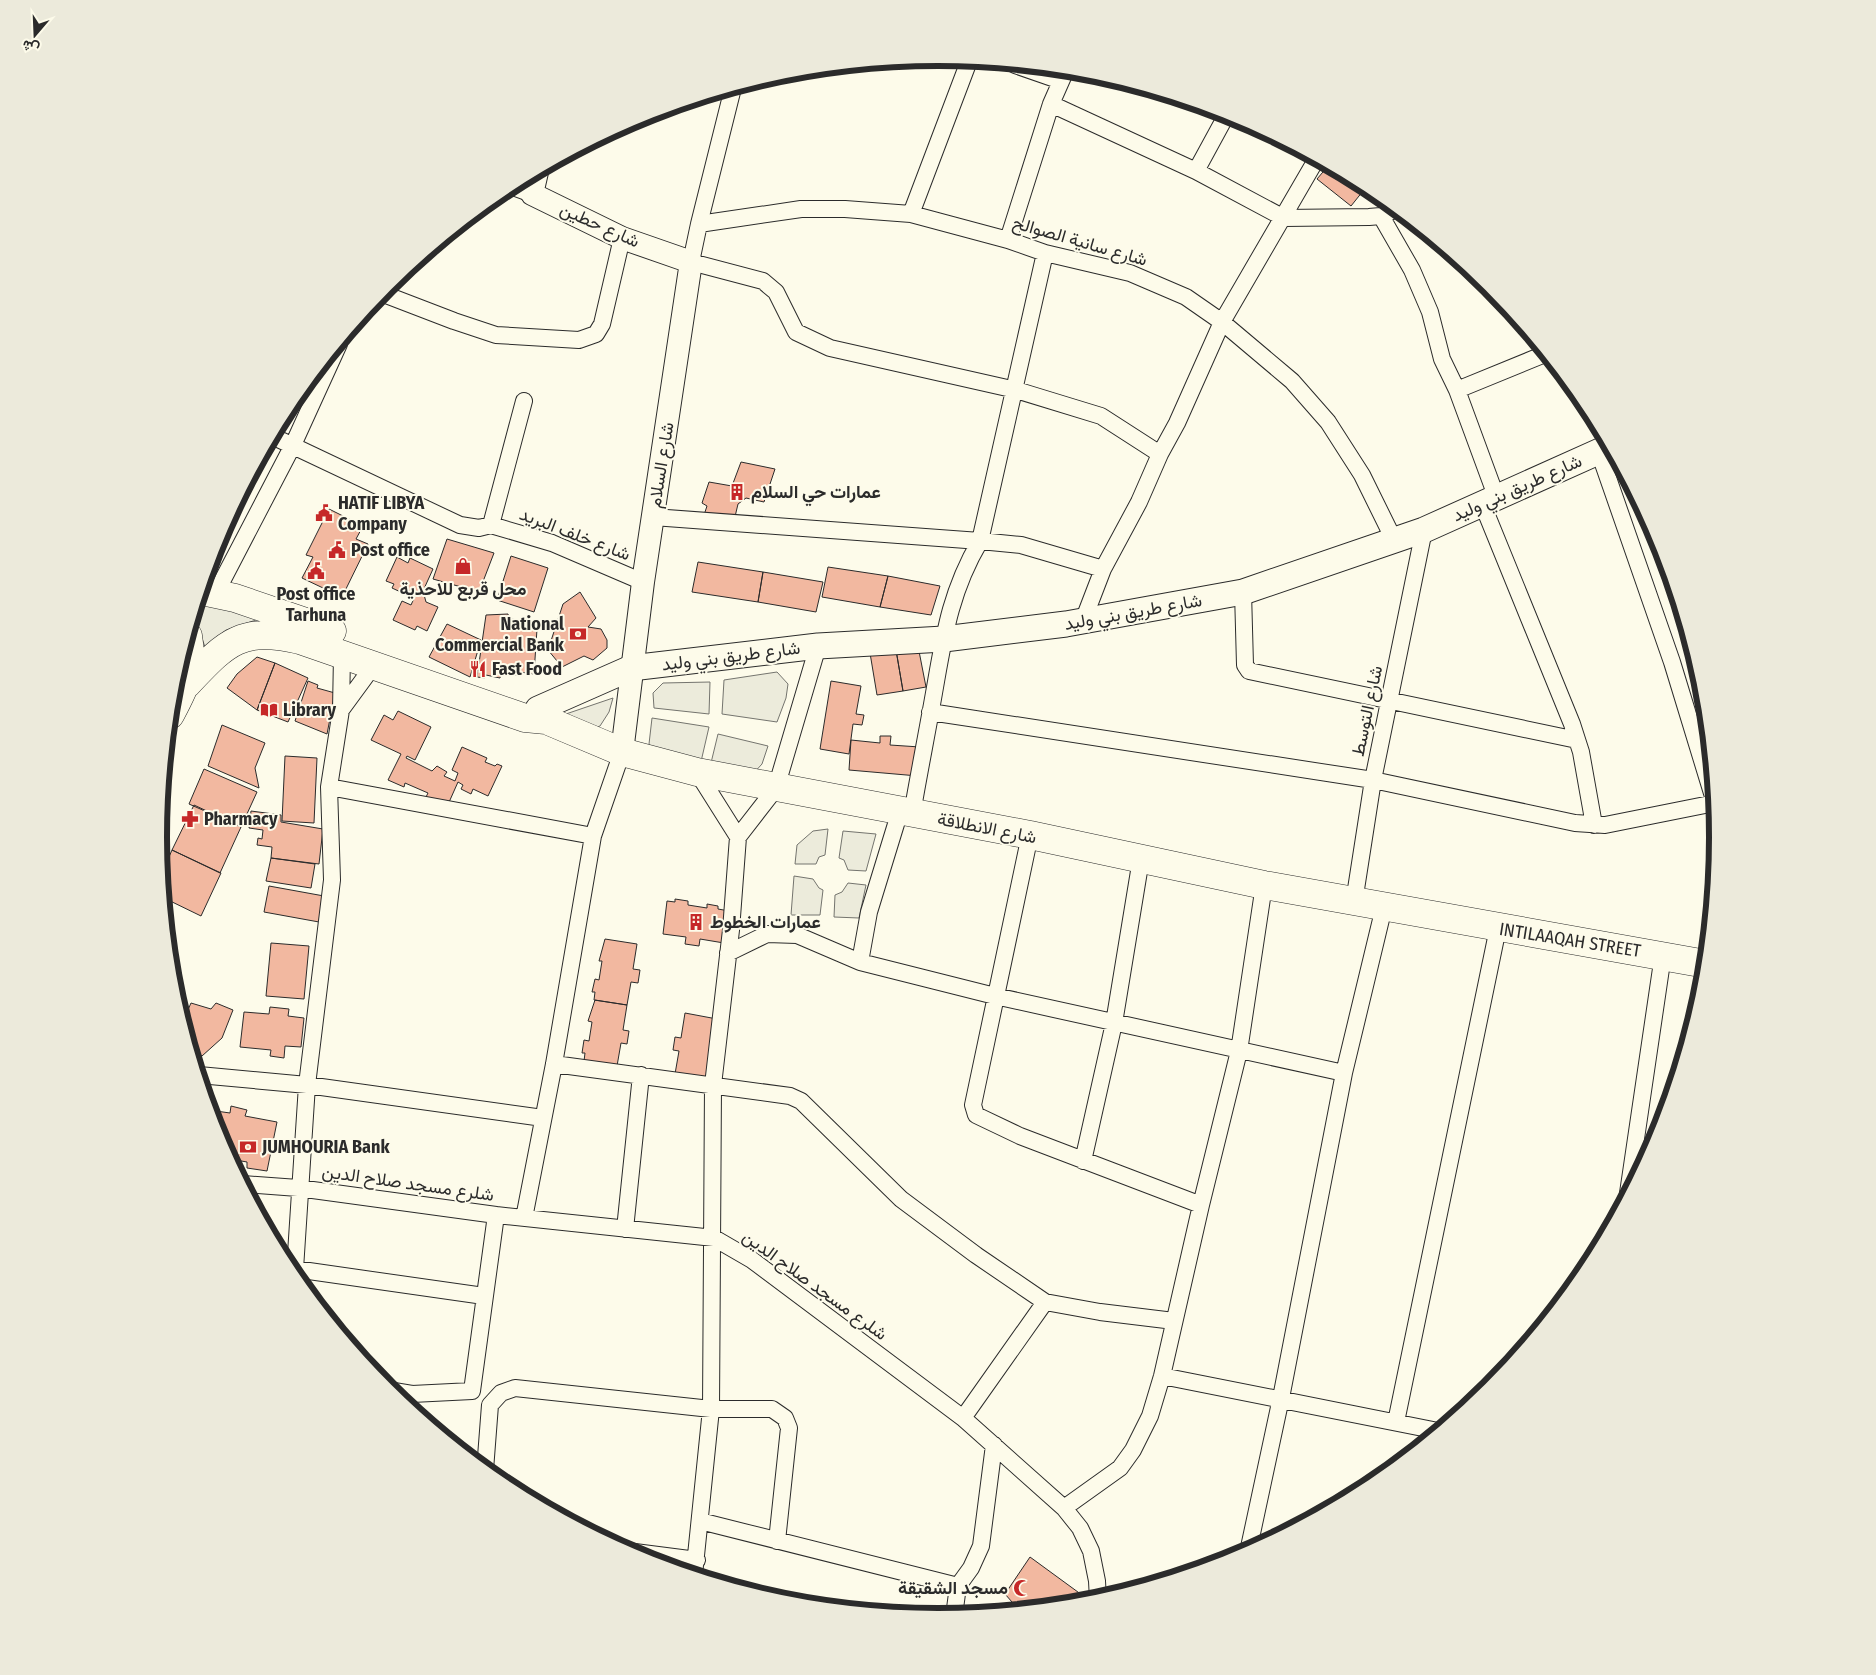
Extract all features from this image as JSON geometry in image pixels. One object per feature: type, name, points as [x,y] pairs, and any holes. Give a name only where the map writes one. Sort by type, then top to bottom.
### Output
[{"type":"highway","points":[[215,589],[340,634],[418,667],[523,700],[542,714]]},
{"type":"highway","points":[[180,696],[187,684],[220,650],[240,639],[257,634],[274,634],[300,640],[525,718],[542,714]]},
{"type":"highway","points":[[187,684],[190,650]]},
{"type":"highway","name":"شارع الانطلاقة","points":[[542,714],[622,752],[697,772],[1141,858],[1264,885],[1384,907]]},
{"type":"highway","name":"INTILAAQAH STREET","points":[[1384,907],[1699,963]]},
{"type":"main road","name":"شارع طريق بني وليد","points":[[542,714],[631,668],[818,646],[944,639],[1083,621],[1243,592],[1424,530],[1604,449]]},
{"type":"street","points":[[911,214],[966,67]]},
{"type":"street","points":[[1008,240],[1051,104],[1064,77]]},
{"type":"street","points":[[731,95],[699,224],[692,262],[763,281],[776,292],[796,332],[830,348],[1016,390],[1101,416],[1160,454]]},
{"type":"street","points":[[1051,104],[1196,171],[1284,218],[1346,219],[1388,212],[1430,312],[1442,359],[1457,390],[1489,500],[1577,740],[1594,825]]},
{"type":"street","points":[[1196,171],[1223,121]]},
{"type":"street","points":[[1083,621],[1103,569],[1139,502],[1222,322],[1314,164]]},
{"type":"street","points":[[532,194],[535,180]]},
{"type":"street","name":"شارع حطين","points":[[520,190],[622,238],[692,262]]},
{"type":"street","name":"شارع سانية الصوالح","points":[[699,224],[801,209],[911,214],[1008,240],[1045,253],[1130,273],[1186,297],[1222,322],[1292,381],[1328,422],[1362,475],[1394,540]]},
{"type":"street","points":[[389,296],[496,335],[579,340],[596,334],[602,324],[622,238]]},
{"type":"street","points":[[860,962],[869,912],[906,813],[930,712],[955,592],[966,564],[980,541],[1016,390],[1045,253]]},
{"type":"street","name":"شارع السلام","points":[[622,752],[643,582],[692,262]]},
{"type":"street","points":[[1457,390],[1540,356]]},
{"type":"street","points":[[215,589],[293,446],[331,362]]},
{"type":"street","points":[[491,525],[524,401]]},
{"type":"street","name":"شارع خلف البريد","points":[[278,439],[460,525],[479,528],[491,525],[552,543],[643,582]]},
{"type":"street","points":[[1604,449],[1707,777]]},
{"type":"street","points":[[653,517],[1021,545],[1103,569]]},
{"type":"street","name":"شارع التوسط","points":[[1354,902],[1373,780],[1424,530]]},
{"type":"street","points":[[1243,592],[1245,665],[1249,671],[1577,740]]},
{"type":"street","points":[[674,1562],[696,1567],[711,1409],[714,1238],[713,1085],[728,953],[738,837],[776,788],[818,646]]},
{"type":"street","points":[[295,1262],[298,1188],[307,1084],[332,880],[329,787],[342,710],[342,655]]},
{"type":"street","points":[[342,710],[374,665]]},
{"type":"street","points":[[930,712],[1373,780],[1594,825],[1622,822],[1708,804]]},
{"type":"street","points":[[524,1218],[554,1064],[593,836],[622,752]]},
{"type":"street","points":[[697,772],[738,837]]},
{"type":"street","points":[[329,787],[593,836]]},
{"type":"street","points":[[1030,836],[973,1105],[976,1115],[1020,1136],[1201,1205]]},
{"type":"street","points":[[1083,1161],[1114,1023],[1141,858]]},
{"type":"street","points":[[1064,1508],[1120,1468],[1133,1450],[1150,1416],[1162,1376],[1239,1051],[1264,885]]},
{"type":"street","points":[[1250,1542],[1344,1073],[1384,907]]},
{"type":"street","points":[[1396,1422],[1498,928]]},
{"type":"street","points":[[728,953],[767,934],[797,935],[860,962],[995,996],[1344,1073]]},
{"type":"street","points":[[1630,1179],[1663,956]]},
{"type":"street","points":[[554,1064],[769,1092],[801,1101],[901,1198],[976,1255],[1045,1302],[1100,1312],[1174,1321]]},
{"type":"street","points":[[625,1229],[641,1075]]},
{"type":"street","points":[[205,1076],[307,1084],[543,1118]]},
{"type":"street","name":"شلرع مسجد صلاح الدين","points":[[249,1184],[298,1188],[496,1216],[714,1238],[752,1260],[963,1418],[1064,1508],[1080,1528],[1091,1551],[1098,1592]]},
{"type":"street","points":[[403,1393],[412,1394],[472,1391],[496,1216]]},
{"type":"street","points":[[303,1274],[484,1296]]},
{"type":"street","points":[[963,1418],[1045,1302]]},
{"type":"street","points":[[1162,1376],[1432,1430]]},
{"type":"street","points":[[486,1462],[490,1405],[501,1393],[514,1388],[711,1409],[772,1409],[785,1418],[789,1428],[777,1541]]},
{"type":"street","points":[[955,1608],[958,1586],[971,1568],[981,1546],[994,1446]]},
{"type":"street","points":[[700,1522],[958,1586]]},
{"type":"shaded area","points":[[204,603],[259,619],[226,630],[205,647],[197,624]]},
{"type":"shaded area","points":[[777,672],[788,684],[786,698],[777,722],[722,714],[724,680]]},
{"type":"shaded area","points":[[710,682],[709,714],[654,708],[653,693],[663,683]]},
{"type":"shaded area","points":[[613,698],[609,712],[600,726],[589,730],[560,716]]},
{"type":"shaded area","points":[[652,718],[709,727],[700,766],[651,750],[649,744]]},
{"type":"shaded area","points":[[718,734],[768,746],[762,764],[751,776],[710,767]]},
{"type":"shaded area","points":[[828,829],[825,855],[819,857],[816,864],[795,864],[797,845],[813,831]]},
{"type":"shaded area","points":[[843,831],[876,834],[866,871],[848,870],[844,860],[839,858]]},
{"type":"shaded area","points":[[794,876],[813,879],[819,888],[823,890],[820,915],[791,915]]},
{"type":"shaded area","points":[[848,883],[866,885],[859,918],[834,917],[835,895],[842,892]]},
{"type":"building","points":[[1324,170],[1361,193],[1351,206],[1317,179]]},
{"type":"building","name":"عمارات حي السلام","points":[[741,462],[775,469],[764,502],[746,498],[738,504],[734,521],[704,515],[707,506],[702,503],[709,482],[732,486]]},
{"type":"building","name":"Post office","points":[[329,509],[363,526],[356,539],[368,544],[342,597],[302,578],[313,557],[306,555]]},
{"type":"building","name":"محل قربع للاحذية","points":[[447,539],[494,553],[479,592],[433,579]]},
{"type":"building","points":[[511,556],[548,568],[534,612],[497,600]]},
{"type":"building","points":[[397,557],[408,563],[410,558],[433,569],[423,591],[426,602],[438,607],[427,631],[417,626],[415,630],[393,620],[402,601],[411,605],[416,594],[407,590],[405,594],[392,588],[394,584],[386,581]]},
{"type":"building","points":[[698,562],[763,572],[758,602],[692,592]]},
{"type":"building","points":[[828,567],[888,576],[880,607],[822,597]]},
{"type":"building","points":[[763,572],[823,582],[816,612],[758,602]]},
{"type":"building","points":[[888,576],[940,586],[931,615],[880,607]]},
{"type":"building","name":"National Commercial Bank","points":[[580,592],[596,618],[588,627],[601,629],[607,640],[607,648],[593,660],[584,656],[562,667],[548,650],[563,604]]},
{"type":"building","points":[[508,614],[509,619],[521,620],[521,625],[537,629],[534,674],[520,672],[520,676],[501,672],[500,678],[486,675],[485,678],[477,677],[486,615]]},
{"type":"building","points":[[447,624],[481,640],[470,677],[429,657]]},
{"type":"building","points":[[918,646],[926,687],[903,691],[896,650]]},
{"type":"building","points":[[896,650],[903,691],[877,695],[870,653]]},
{"type":"building","points":[[257,657],[275,663],[257,710],[227,688],[237,674]]},
{"type":"building","points":[[275,663],[308,678],[288,722],[257,710]]},
{"type":"building","points":[[308,681],[318,685],[317,688],[335,693],[327,734],[295,721]]},
{"type":"building","points":[[831,681],[861,686],[856,714],[864,715],[862,725],[853,724],[849,754],[820,749]]},
{"type":"building","points":[[398,711],[431,727],[415,760],[407,756],[406,758],[432,771],[437,766],[447,772],[444,776],[455,781],[458,773],[452,770],[462,747],[487,758],[485,762],[495,766],[497,764],[502,766],[488,796],[473,789],[471,794],[461,789],[463,785],[458,782],[446,809],[425,799],[428,793],[405,783],[404,787],[388,780],[401,754],[371,740],[384,715],[393,720]]},
{"type":"building","points":[[222,725],[265,743],[255,768],[259,788],[208,766]]},
{"type":"building","points":[[880,736],[891,736],[890,745],[920,747],[918,776],[849,770],[851,740],[880,743]]},
{"type":"building","points":[[285,756],[317,758],[314,823],[282,821]]},
{"type":"building","points":[[204,769],[257,792],[241,827],[189,804]]},
{"type":"building","points":[[194,805],[241,827],[220,873],[172,850]]},
{"type":"building","points":[[251,811],[281,815],[281,822],[323,829],[319,864],[271,858],[272,847],[257,845],[258,838],[262,839],[263,830],[249,828]]},
{"type":"building","points":[[172,850],[221,873],[201,916],[169,901],[167,860]]},
{"type":"building","points":[[271,858],[315,864],[311,888],[266,881]]},
{"type":"building","points":[[269,886],[324,896],[319,922],[264,912]]},
{"type":"building","name":"عمارات الخطوط","points":[[675,899],[688,901],[688,905],[707,908],[707,904],[729,911],[724,943],[700,939],[699,946],[685,944],[686,937],[663,934],[667,901],[675,902]]},
{"type":"building","points":[[605,939],[637,944],[633,969],[640,970],[638,983],[631,982],[627,1005],[594,1000],[595,992],[592,992],[595,979],[599,980],[602,961],[599,961]]},
{"type":"building","points":[[271,943],[309,946],[304,999],[266,996]]},
{"type":"building","points":[[595,1000],[627,1005],[623,1030],[629,1031],[627,1044],[621,1043],[617,1066],[584,1061],[585,1053],[582,1053],[584,1040],[589,1041],[592,1022],[588,1021]]},
{"type":"building","points":[[191,1003],[211,1009],[216,1003],[233,1010],[222,1038],[202,1056],[198,1054],[187,1011]]},
{"type":"building","points":[[270,1007],[289,1009],[288,1016],[304,1018],[301,1047],[285,1046],[284,1058],[270,1056],[271,1050],[240,1047],[244,1012],[269,1014]]},
{"type":"building","points":[[685,1013],[717,1019],[708,1080],[675,1074],[679,1051],[673,1050],[675,1037],[681,1038]]},
{"type":"building","name":"JUMHOURIA Bank","points":[[231,1106],[247,1110],[245,1116],[277,1122],[267,1171],[247,1168],[247,1162],[237,1160],[217,1111],[230,1113]]},
{"type":"building","name":"مسجد الشقيقة","points":[[1030,1557],[1082,1595],[1014,1604],[1005,1594]]},
{"type":"place","name":"عمارات حي السلام","points":[[737,492]]},
{"type":"place","name":"HATIF LIBYA Company","points":[[324,513]]},
{"type":"place","name":"Post office","points":[[337,550]]},
{"type":"place","name":"محل قربع للاحذية","points":[[463,566]]},
{"type":"place","name":"Post office Tarhuna","points":[[316,571]]},
{"type":"place","name":"National Commercial Bank","points":[[578,634]]},
{"type":"place","name":"Fast Food","points":[[478,669]]},
{"type":"place","name":"Library","points":[[269,710]]},
{"type":"place","name":"Pharmacy","points":[[190,819]]},
{"type":"place","name":"عمارات الخطوط","points":[[696,922]]},
{"type":"place","name":"JUMHOURIA Bank","points":[[248,1147]]},
{"type":"place","name":"مسجد الشقيقة","points":[[1022,1588]]}]
